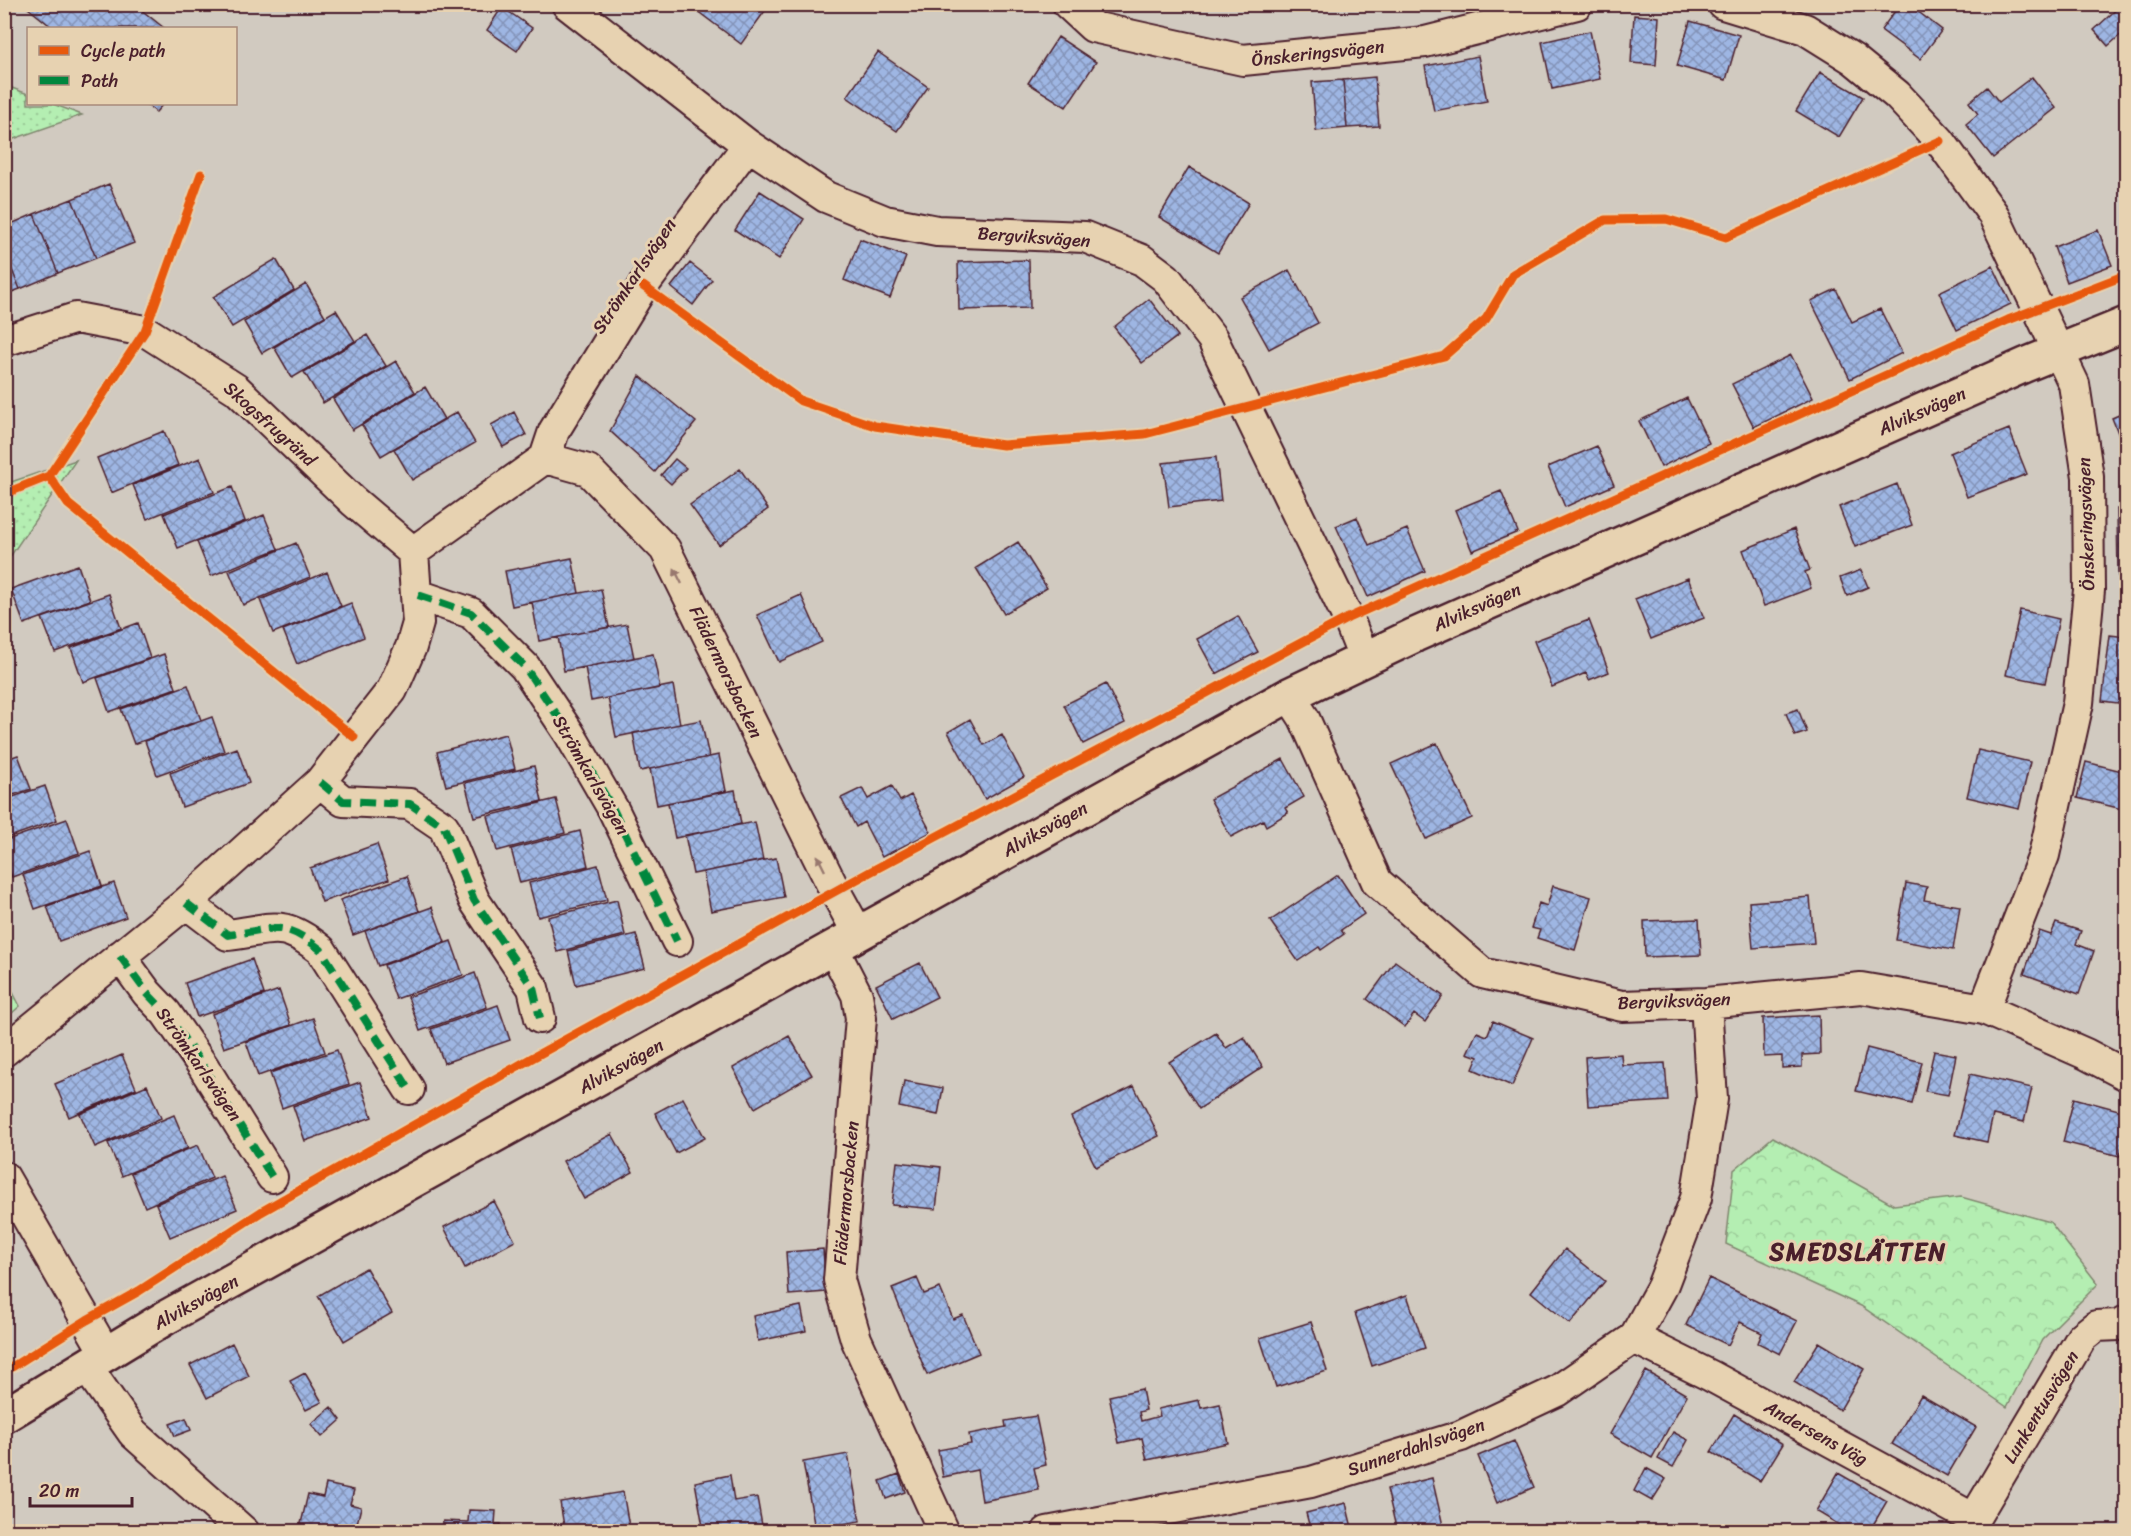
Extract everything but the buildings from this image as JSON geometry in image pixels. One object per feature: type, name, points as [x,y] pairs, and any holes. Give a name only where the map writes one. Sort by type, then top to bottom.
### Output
[{"type":"street","name":"Bergviksvägen","points":[[567,4],[748,145],[826,196],[885,220],[937,231],[1085,237],[1142,260],[1166,278],[1212,338],[1348,618],[1364,658]]},
{"type":"street","name":"Önskeringsvägen","points":[[1068,4],[1093,27],[1243,60],[1425,42],[1576,4]]},
{"type":"street","name":"Önskeringsvägen","points":[[1723,4],[1805,29],[1852,59],[1896,95],[1940,141],[1993,214],[2074,384],[2088,477],[2090,590],[2078,704],[2044,855],[1984,1010]]},
{"type":"street","name":"Strömkarlsvägen","points":[[545,458],[554,431],[643,286],[748,145]]},
{"type":"street","name":"Skogsfrugränd","points":[[4,341],[76,318],[145,332],[236,389],[353,501],[413,552]]},
{"type":"street","name":"Alviksvägen","points":[[4,1416],[165,1318],[1289,695],[1364,658],[2060,351],[2127,324]]},
{"type":"street","points":[[4,1051],[186,903],[320,782],[392,690],[411,647],[418,623],[418,596],[413,552],[545,458]]},
{"type":"street","name":"Flädermorsbacken","points":[[545,458],[588,470],[664,549],[846,941],[861,1018],[839,1280],[856,1339],[944,1532]]},
{"type":"street","name":"Strömkarlsvägen","points":[[418,596],[471,613],[525,667],[569,733],[613,809],[677,941]]},
{"type":"street","name":"Bergviksvägen","points":[[1289,695],[1304,718],[1377,882],[1482,973],[1622,1006],[1706,1003],[1861,988],[1984,1010],[2086,1054],[2127,1075]]},
{"type":"street","points":[[320,782],[343,801],[410,804],[444,827],[474,900],[533,988],[540,1018]]},
{"type":"street","points":[[186,903],[228,935],[284,927],[301,934],[321,950],[410,1089]]},
{"type":"street","name":"Strömkarlsvägen","points":[[120,956],[147,993],[166,1012],[203,1066],[272,1177]]},
{"type":"street","name":"Sunnerdahlsvägen","points":[[1047,1532],[1311,1482],[1461,1436],[1557,1391],[1634,1338],[1662,1287],[1696,1198],[1712,1099],[1706,1003]]},
{"type":"street","points":[[4,1177],[133,1433],[244,1532]]},
{"type":"street","name":"Lunkentusvägen","points":[[1974,1519],[2082,1337],[2096,1326],[2119,1326],[2127,1321]]},
{"type":"street","name":"Andersens Väg","points":[[1634,1338],[1711,1376],[1974,1519]]},
{"type":"green space","points":[[4,85],[27,94],[27,105],[56,105],[82,115],[5,142]]},
{"type":"green space","points":[[76,460],[5,564],[5,484]]},
{"type":"green space","points":[[5,977],[20,1006],[4,1019]]},
{"type":"green space","points":[[1773,1137],[1894,1205],[1961,1197],[2050,1222],[2098,1284],[2042,1340],[2007,1407],[1861,1306],[1726,1244],[1734,1170]]},
{"type":"marked path","points":[[418,595],[471,613],[525,667],[569,733],[613,809],[677,941]]},
{"type":"marked path","points":[[320,782],[343,801],[410,804],[444,827],[474,900],[533,988],[540,1018]]},
{"type":"marked path","points":[[186,903],[228,935],[268,929],[287,930],[308,940],[321,950],[409,1089]]},
{"type":"marked path","points":[[120,956],[147,993],[166,1013],[203,1066],[272,1177]]},
{"type":"cycle path","points":[[643,286],[801,401],[875,426],[1003,445],[1145,434],[1444,356],[1486,319],[1513,274],[1605,220],[1666,219],[1726,237],[1940,141]]},
{"type":"cycle path","points":[[4,494],[49,476],[145,331],[201,174]]},
{"type":"cycle path","points":[[4,1372],[87,1320],[139,1291],[261,1212],[532,1058],[870,872],[1348,618],[2008,320],[2126,275]]},
{"type":"cycle path","points":[[49,476],[68,504],[354,737]]},
{"type":"district","name":"SMEDSLÄTTEN","points":[[1858,1252]]}]
